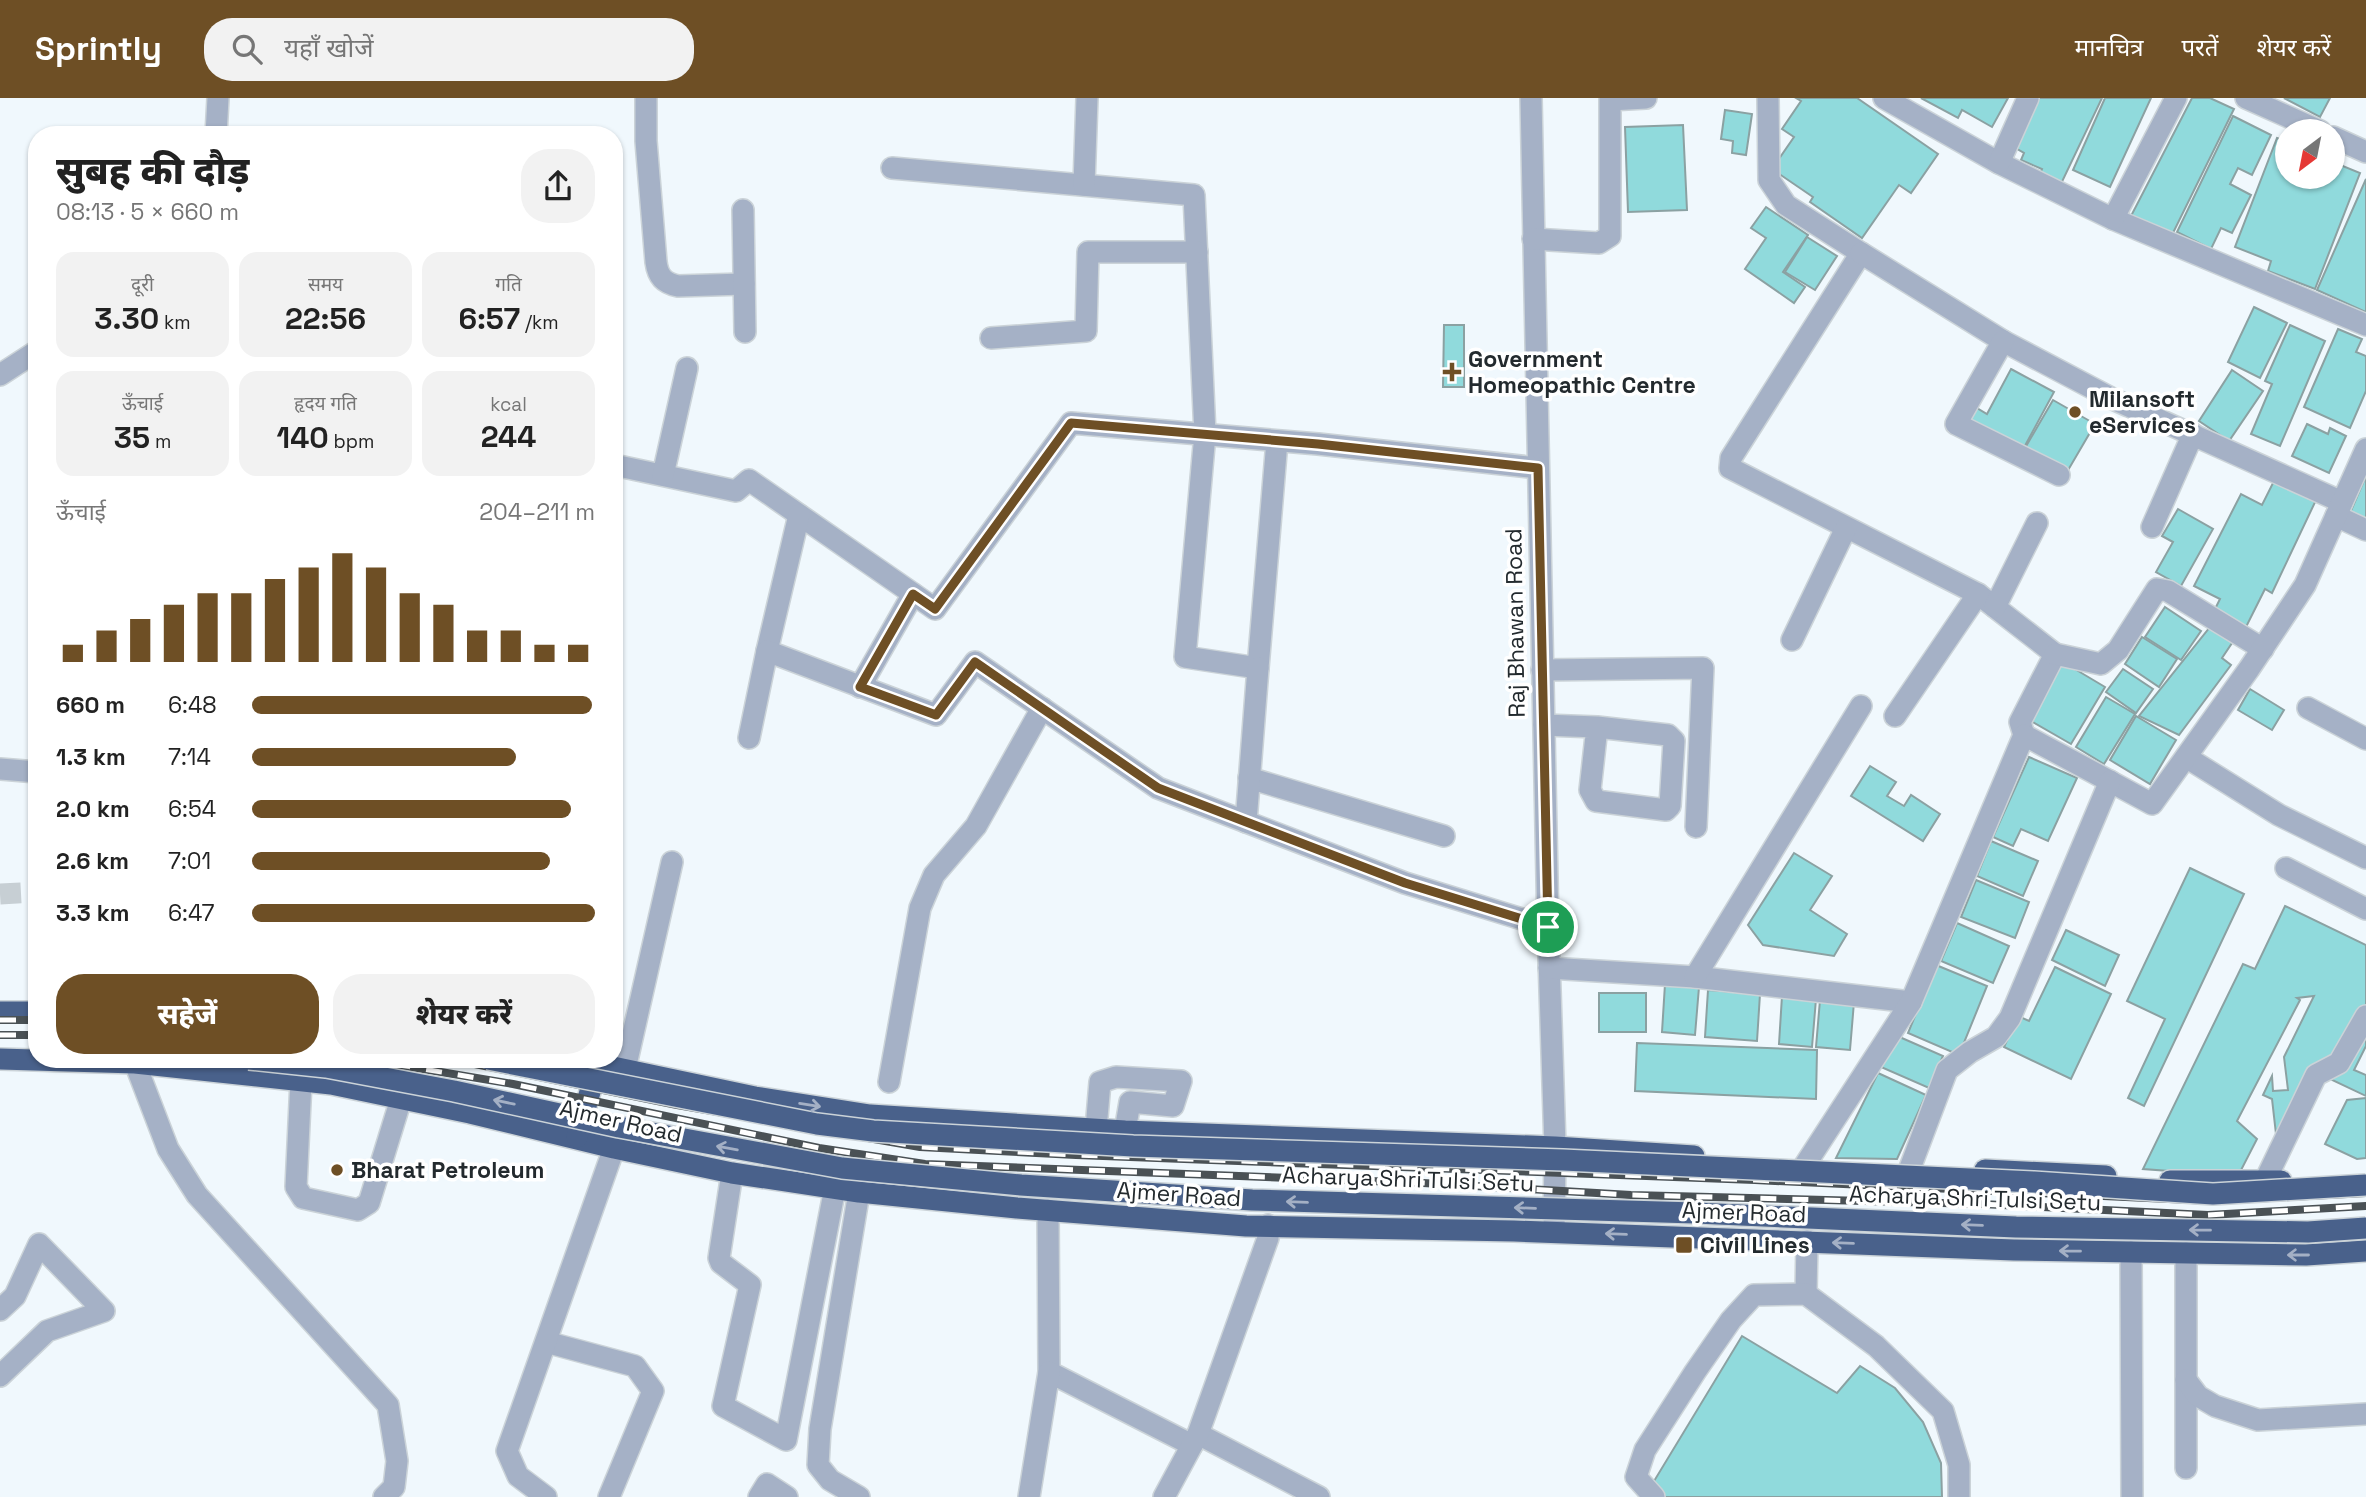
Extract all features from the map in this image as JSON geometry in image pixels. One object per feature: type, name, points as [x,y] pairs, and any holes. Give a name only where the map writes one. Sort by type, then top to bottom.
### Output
[{"type":"highway","points":[[0,1003],[28,1003]]},
{"type":"highway","points":[[0,1012],[28,1012]]},
{"type":"highway","points":[[0,1045],[28,1046]]},
{"type":"highway","name":"Ajmer Road","points":[[0,1059],[28,1060]]},
{"type":"highway","name":"Ajmer Road","points":[[181,1068],[331,1084],[732,1173],[859,1192],[1048,1210],[1247,1226],[1554,1232],[2131,1252],[2306,1255],[2366,1251]]},
{"type":"highway","name":"Acharya Shri Tulsi Setu","points":[[332,1068],[619,1127],[842,1168],[1021,1185],[1252,1200],[1695,1213],[2016,1227],[2308,1232],[2366,1228]]},
{"type":"highway","name":"Acharya Shri Tulsi Setu","points":[[534,1068],[817,1124],[873,1131],[1133,1146],[1563,1160],[2034,1182],[2213,1194],[2366,1185]]},
{"type":"highway","points":[[577,1139],[597,1068]]},
{"type":"highway","points":[[620,1068],[755,1097],[870,1115],[1125,1131],[1555,1147],[1805,1165],[2031,1171],[2191,1183],[2366,1178]]},
{"type":"street","points":[[216,126],[218,98]]},
{"type":"street","points":[[646,98],[646,141],[656,262],[660,277],[670,285],[678,286],[744,284]]},
{"type":"street","points":[[1084,185],[1087,98]]},
{"type":"street","name":"Raj Bhawan Road","points":[[1531,98],[1555,1147],[1554,1232]]},
{"type":"street","points":[[1533,239],[1599,243],[1610,236],[1610,100],[1646,98]]},
{"type":"street","points":[[1768,98],[1769,180],[1786,205],[2003,341],[2113,399],[2193,434],[2339,509],[2366,530]]},
{"type":"street","points":[[1884,98],[1999,163],[2113,219],[2366,325]]},
{"type":"street","points":[[1999,163],[2028,98]]},
{"type":"street","points":[[2113,219],[2176,98]]},
{"type":"street","points":[[2245,98],[2293,119]]},
{"type":"street","points":[[2345,142],[2366,152]]},
{"type":"street","points":[[892,168],[1194,195],[1205,434],[1185,657],[1258,668]]},
{"type":"street","points":[[743,210],[745,332]]},
{"type":"street","points":[[990,338],[1086,331],[1088,252],[1197,252]]},
{"type":"street","points":[[1861,253],[1731,458],[1730,468],[1987,600],[2056,654],[2101,664],[2118,650],[2157,589],[2168,591],[2263,649]]},
{"type":"street","points":[[2003,341],[1956,424],[2059,475]]},
{"type":"street","points":[[0,375],[28,358]]},
{"type":"street","points":[[663,475],[687,368]]},
{"type":"street","points":[[623,467],[736,491],[749,480],[935,609],[1071,423],[1276,440],[1538,468]]},
{"type":"street","points":[[2152,527],[2193,434]]},
{"type":"street","points":[[1245,821],[1276,440]]},
{"type":"street","points":[[2024,735],[2152,804],[2263,649],[2305,585],[2366,449]]},
{"type":"street","points":[[749,738],[799,514]]},
{"type":"street","points":[[1895,716],[1987,600],[2037,523]]},
{"type":"street","points":[[1791,640],[1846,528]]},
{"type":"street","points":[[860,687],[913,594]]},
{"type":"street","points":[[767,651],[936,715],[975,662],[1158,788],[1405,883],[1548,927]]},
{"type":"street","points":[[1805,1165],[1911,1002],[2024,735],[2020,722],[2056,654]]},
{"type":"street","points":[[1542,670],[1703,668],[1696,827]]},
{"type":"street","points":[[1695,977],[1861,706]]},
{"type":"street","points":[[888,1083],[920,908],[934,875],[976,826],[1042,708]]},
{"type":"street","points":[[2308,708],[2366,739]]},
{"type":"street","points":[[1544,725],[1597,727],[1668,735],[1674,741],[1670,806],[1666,810],[1596,801],[1590,790],[1597,727]]},
{"type":"street","points":[[2186,757],[2279,815],[2366,858]]},
{"type":"street","points":[[0,769],[28,771]]},
{"type":"street","points":[[1249,778],[1444,836]]},
{"type":"street","points":[[1910,1168],[1947,1070],[1996,1037],[2010,1018],[2110,781]]},
{"type":"street","points":[[625,1069],[672,862]]},
{"type":"street","points":[[2286,868],[2366,909]]},
{"type":"street","points":[[1549,968],[1695,977],[1911,1002]]},
{"type":"street","points":[[2265,1181],[2316,1075],[2339,1063],[2366,1016]]},
{"type":"street","points":[[137,1068],[169,1149],[197,1195],[388,1405],[397,1461],[394,1487],[384,1497]]},
{"type":"street","points":[[1096,1129],[1100,1082],[1116,1077],[1181,1081],[1173,1106],[1129,1102],[1125,1131]]},
{"type":"street","points":[[301,1081],[296,1187],[303,1198],[358,1210],[369,1203],[401,1099]]},
{"type":"street","points":[[546,1497],[518,1476],[507,1451],[614,1148]]},
{"type":"street","points":[[732,1173],[719,1258],[721,1263],[750,1285],[723,1406],[786,1440],[835,1188]]},
{"type":"street","points":[[859,1192],[820,1429],[818,1465],[830,1480],[859,1497]]},
{"type":"street","points":[[1029,1497],[1049,1371],[1048,1210]]},
{"type":"street","points":[[1164,1497],[1195,1440],[1268,1238],[1268,1225]]},
{"type":"street","points":[[1805,1294],[1807,1241]]},
{"type":"street","points":[[0,1311],[15,1296],[39,1244],[104,1311],[47,1331],[0,1376]]},
{"type":"street","points":[[2131,1252],[2132,1497]]},
{"type":"street","points":[[2186,1253],[2186,1468]]},
{"type":"street","points":[[1654,1497],[1636,1477],[1646,1450],[1731,1320],[1754,1295],[1805,1294],[1876,1346],[1943,1411],[1959,1465],[1959,1497]]},
{"type":"street","points":[[545,1342],[635,1366],[653,1391],[609,1497]]},
{"type":"street","points":[[1049,1371],[1319,1497]]},
{"type":"street","points":[[2186,1380],[2198,1396],[2215,1406],[2258,1420],[2366,1414]]},
{"type":"street","points":[[759,1497],[767,1484],[787,1497]]},
{"type":"building","points":[[1796,98],[1857,98],[1938,154],[1911,193],[1899,185],[1862,238],[1810,202],[1813,197],[1772,169],[1794,137],[1782,129],[1801,101]]},
{"type":"building","points":[[1921,98],[2008,98],[1992,127],[1962,110],[1958,118]]},
{"type":"building","points":[[2035,98],[2102,98],[2059,188],[2038,178],[2042,169],[2021,160],[2024,153],[2012,146]]},
{"type":"building","points":[[2105,98],[2151,98],[2110,187],[2073,170]]},
{"type":"building","points":[[2192,98],[2210,98],[2234,109],[2172,235],[2131,216]]},
{"type":"building","points":[[2284,98],[2330,98],[2320,117]]},
{"type":"building","points":[[1725,110],[1752,114],[1746,155],[1732,153],[1733,141],[1721,139]]},
{"type":"building","points":[[2233,116],[2271,135],[2252,175],[2238,168],[2230,184],[2251,195],[2232,233],[2221,228],[2211,249],[2177,232]]},
{"type":"building","points":[[1683,125],[1687,210],[1628,212],[1625,127]]},
{"type":"building","points":[[2275,143],[2275,189],[2345,189],[2345,167],[2360,173],[2315,289],[2268,271],[2271,261],[2235,247]]},
{"type":"building","points":[[2366,179],[2366,312],[2317,290]]},
{"type":"building","points":[[1766,207],[1808,235],[1783,272],[1805,287],[1794,303],[1745,269],[1766,238],[1751,228]]},
{"type":"building","points":[[1807,237],[1837,256],[1815,290],[1785,272]]},
{"type":"building","points":[[2254,307],[2287,323],[2260,378],[2228,362]]},
{"type":"building","points":[[1444,325],[1464,325],[1464,387],[1443,387]]},
{"type":"building","points":[[2290,325],[2325,341],[2280,446],[2251,434],[2272,384],[2265,381]]},
{"type":"building","points":[[2338,329],[2362,339],[2356,352],[2366,356],[2366,391],[2350,428],[2304,407]]},
{"type":"building","points":[[2011,369],[2054,392],[2020,455],[1960,423],[1970,404],[1987,414]]},
{"type":"building","points":[[2232,370],[2263,391],[2229,441],[2199,421]]},
{"type":"building","points":[[2053,400],[2095,424],[2067,472],[2025,448]]},
{"type":"building","points":[[2307,424],[2328,434],[2330,428],[2346,436],[2329,473],[2292,456]]},
{"type":"building","points":[[2366,476],[2366,520],[2350,513]]},
{"type":"building","points":[[2276,477],[2317,498],[2272,593],[2265,589],[2245,629],[2213,613],[2220,599],[2194,586],[2241,494],[2262,505]]},
{"type":"building","points":[[2178,509],[2213,529],[2181,586],[2156,572],[2173,542],[2162,536]]},
{"type":"building","points":[[2165,607],[2201,631],[2181,660],[2145,637]]},
{"type":"building","points":[[2210,627],[2234,640],[2222,658],[2231,665],[2179,735],[2139,716]]},
{"type":"building","points":[[2142,637],[2177,659],[2159,687],[2125,664]]},
{"type":"building","points":[[2058,659],[2105,687],[2071,744],[2024,717]]},
{"type":"building","points":[[2123,669],[2153,689],[2136,713],[2106,692]]},
{"type":"building","points":[[2250,689],[2284,710],[2272,730],[2238,710]]},
{"type":"building","points":[[2106,697],[2135,714],[2104,764],[2076,747]]},
{"type":"building","points":[[2136,716],[2176,740],[2150,784],[2110,760]]},
{"type":"building","points":[[2029,757],[2077,778],[2048,841],[2021,829],[2013,846],[1993,837]]},
{"type":"building","points":[[1870,766],[1896,782],[1887,796],[1904,806],[1911,795],[1940,814],[1923,841],[1851,796]]},
{"type":"building","points":[[1991,841],[2038,861],[2023,896],[1977,876]]},
{"type":"building","points":[[1794,853],[1832,876],[1810,910],[1847,934],[1834,956],[1763,945],[1748,925]]},
{"type":"building","points":[[2190,868],[2244,894],[2144,1106],[2128,1098],[2165,1019],[2127,1001]]},
{"type":"building","points":[[1976,880],[2029,902],[2015,938],[1961,917]]},
{"type":"building","points":[[2285,906],[2366,945],[2366,1046],[2354,1070],[2366,1075],[2366,1096],[2324,1076],[2276,1134],[2272,1099],[2263,1095],[2272,1076],[2273,1091],[2288,1090],[2284,1057],[2314,996],[2297,998],[2300,1000],[2237,1121],[2257,1139],[2238,1176],[2143,1169],[2243,964],[2255,969]]},
{"type":"building","points":[[1957,923],[2009,946],[1993,983],[1941,961]]},
{"type":"building","points":[[2066,930],[2119,955],[2105,986],[2052,960]]},
{"type":"building","points":[[1936,965],[1987,986],[1959,1055],[1908,1033]]},
{"type":"building","points":[[2055,967],[2111,994],[2071,1079],[2004,1047],[2018,1016],[2029,1021]]},
{"type":"building","points":[[1665,984],[1699,987],[1695,1035],[1662,1032]]},
{"type":"building","points":[[1708,990],[1760,994],[1757,1041],[1705,1037]]},
{"type":"building","points":[[1599,993],[1646,993],[1646,1032],[1599,1032]]},
{"type":"building","points":[[1782,996],[1816,999],[1812,1047],[1779,1044]]},
{"type":"building","points":[[1820,1000],[1854,1002],[1850,1050],[1816,1047]]},
{"type":"building","points":[[1895,1035],[1943,1056],[1929,1088],[1881,1067]]},
{"type":"building","points":[[1637,1043],[1817,1050],[1816,1099],[1635,1091]]},
{"type":"building","points":[[1878,1073],[1926,1095],[1897,1159],[1836,1158]]},
{"type":"building","points":[[2366,1098],[2366,1158],[2357,1159],[2325,1144],[2347,1100]]},
{"type":"building","points":[[1742,1336],[1837,1393],[1860,1366],[1895,1388],[1923,1422],[1941,1463],[1942,1497],[1659,1497],[1648,1491]]},
{"type":"tunnel","points":[[0,894],[28,892]]},
{"type":"railway","points":[[0,1020],[28,1020]]},
{"type":"railway","points":[[0,1035],[28,1035]]},
{"type":"railway","points":[[417,1068],[513,1084],[819,1148],[925,1164],[1423,1183],[1631,1195],[1981,1204],[2208,1215],[2366,1206]]},
{"type":"railway","points":[[494,1068],[677,1105],[920,1147],[2213,1201],[2366,1193]]},
{"type":"place","name":"Government Homeopathic Centre","points":[[1452,372]]},
{"type":"place","name":"Milansoft eServices","points":[[2075,412]]},
{"type":"place","name":"Bharat Petroleum","points":[[337,1170]]},
{"type":"place","name":"Civil Lines","points":[[1684,1245]]},
{"type":"route","points":[[1071,423],[1318,444],[1538,468],[1548,927],[1405,883],[1158,788],[975,662],[936,715],[860,687],[913,594],[935,609],[1071,423]]}]
